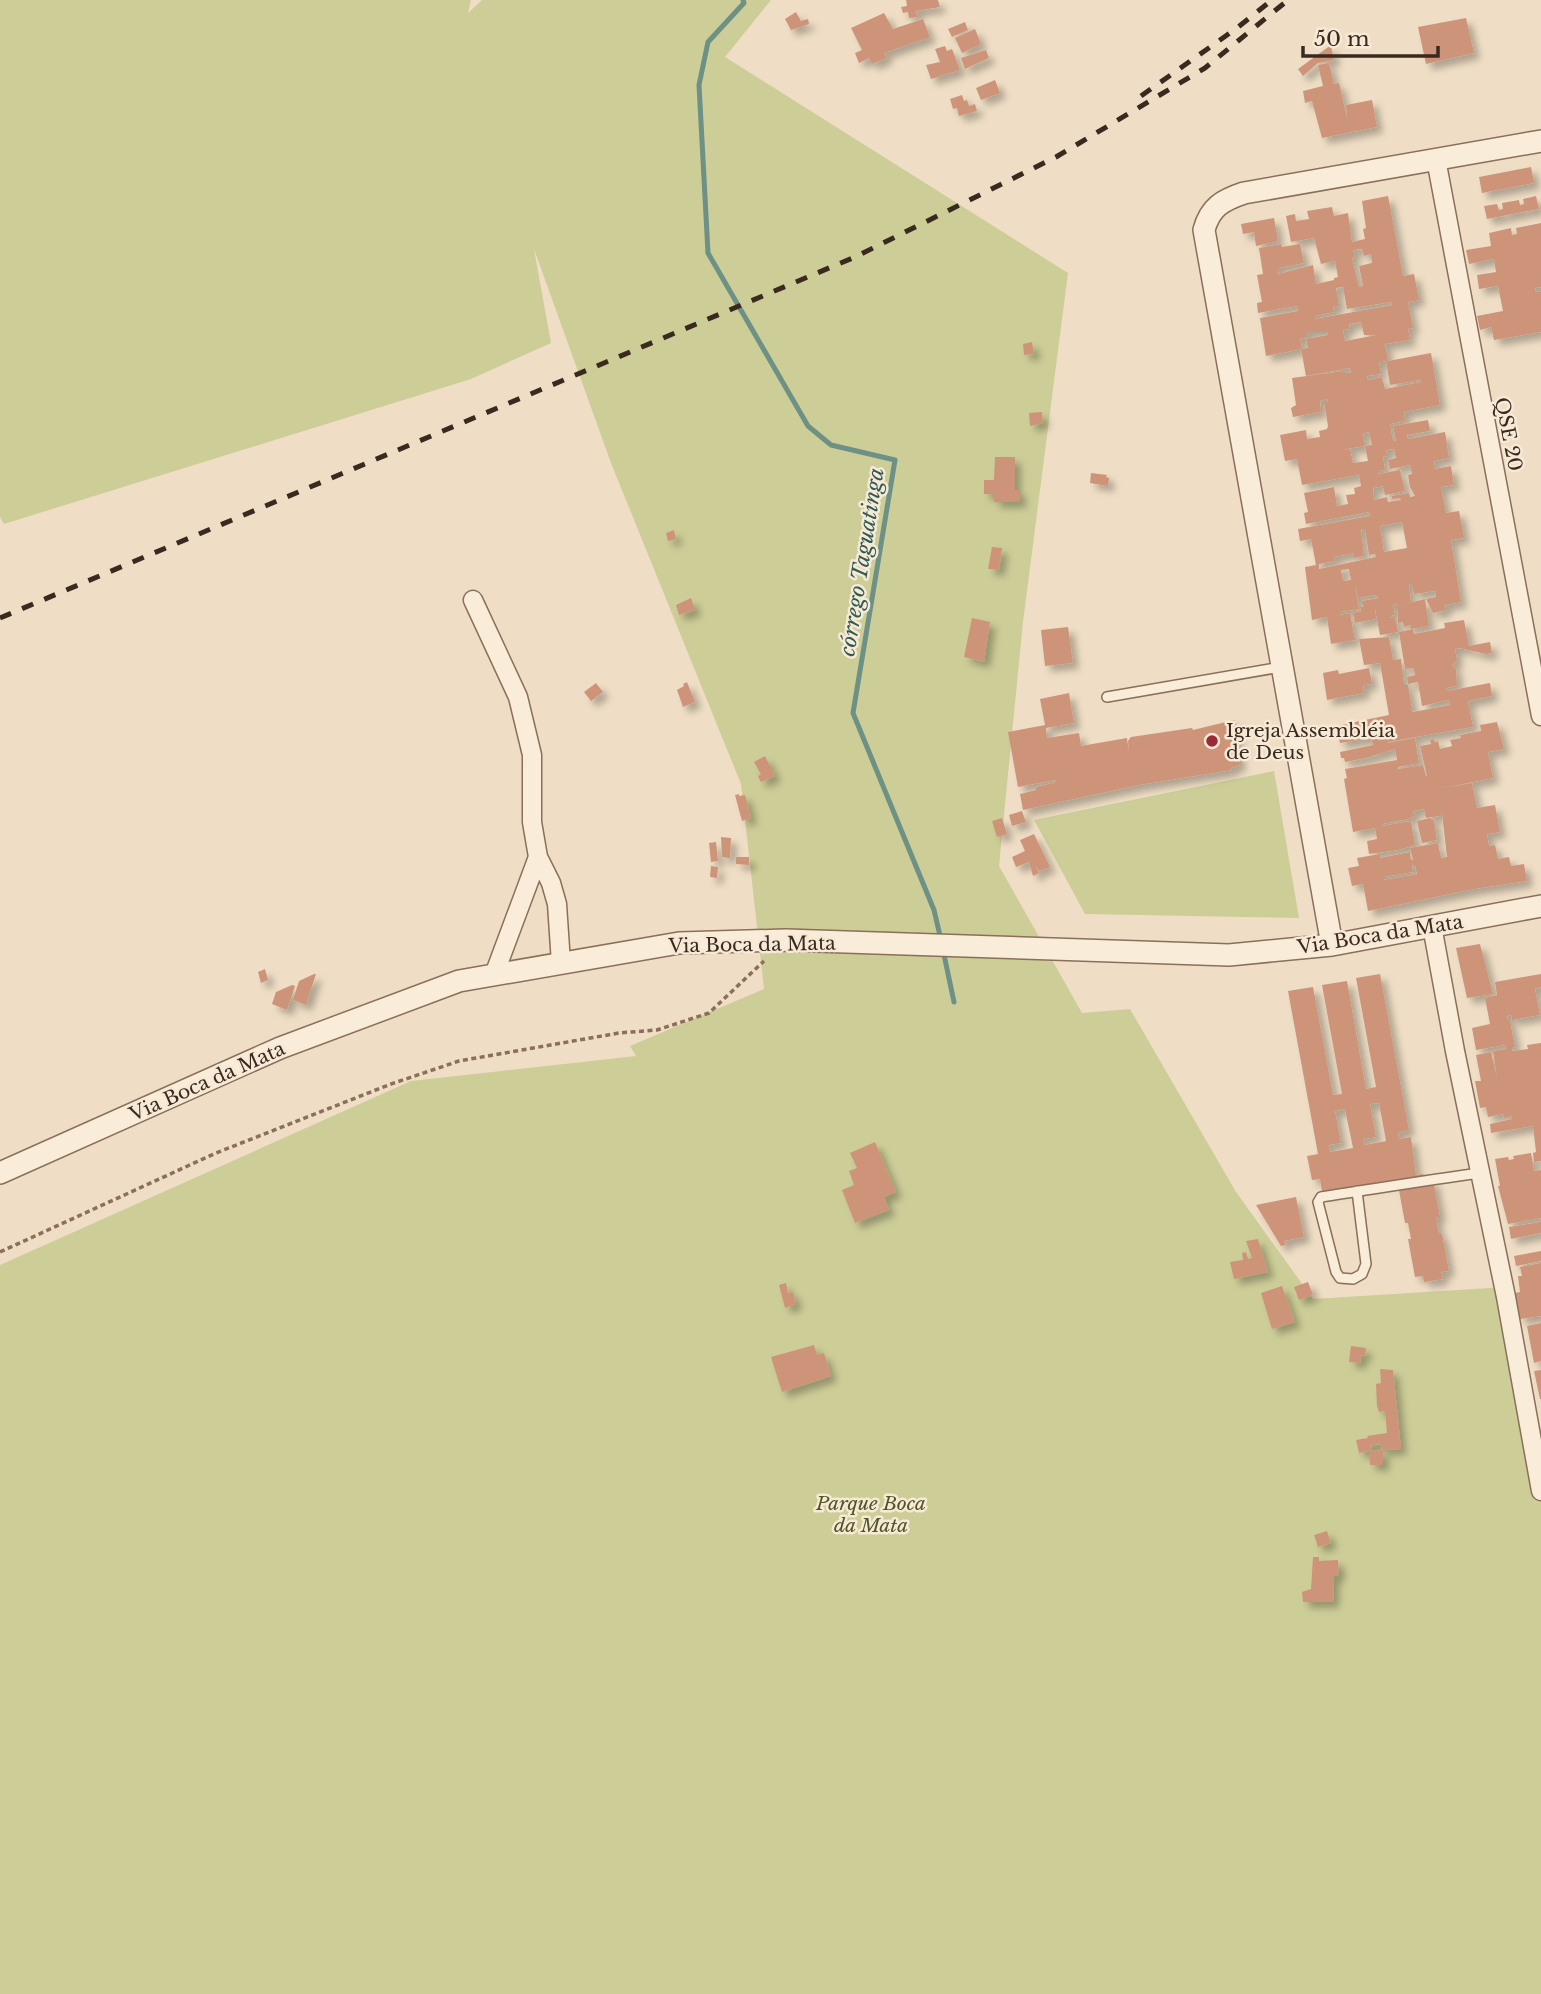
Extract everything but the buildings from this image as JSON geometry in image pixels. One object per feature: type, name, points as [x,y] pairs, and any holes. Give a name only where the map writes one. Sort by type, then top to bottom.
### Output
[{"type":"street","points":[[1332,945],[1204,230],[1213,209],[1221,202],[1244,193],[1541,141]]},
{"type":"street","name":"QSE 20","points":[[1436,159],[1541,716]]},
{"type":"street","points":[[473,600],[518,697],[532,755],[532,822],[538,857],[558,904],[561,963]]},
{"type":"street","points":[[494,975],[538,857]]},
{"type":"street","name":"Via Boca da Mata","points":[[0,1173],[279,1048],[459,981],[561,963],[679,943],[786,940],[1229,955],[1332,945],[1541,906]]},
{"type":"street","points":[[1433,926],[1541,1491]]},
{"type":"lane","points":[[1107,697],[1282,667]]},
{"type":"lane","points":[[1357,1191],[1366,1264],[1362,1274],[1353,1279],[1340,1278],[1336,1272],[1318,1202],[1321,1197],[1357,1191],[1480,1173]]},
{"type":"path","points":[[0,1252],[216,1153],[402,1080],[459,1061],[619,1033],[657,1030],[709,1013],[786,940]]},
{"type":"green space","name":"Parque Boca da Mata","points":[[0,0],[471,0],[468,13],[482,0],[771,0],[725,57],[1068,273],[1023,622],[999,866],[1082,1013],[1130,1009],[1236,1192],[1313,1299],[1506,1287],[1541,1487],[1541,1994],[0,1994],[0,1265],[411,1081],[636,1056],[630,1046],[764,989],[741,784],[611,463],[534,249],[551,343],[471,379],[4,524],[0,517]]},
{"type":"green space","points":[[1274,771],[1299,918],[1085,914],[1034,820]]},
{"type":"waterway","name":"córrego Taguatinga","points":[[743,0],[744,3],[708,42],[699,85],[708,253],[808,426],[831,445],[895,460],[853,713],[934,910],[941,940]]},
{"type":"waterway","name":"córrego Taguatinga","points":[[943,950],[954,1002]]},
{"type":"railway","points":[[1141,96],[1272,0]]},
{"type":"railway","points":[[0,618],[855,257],[1056,157],[1205,68],[1288,0]]},
{"type":"place","name":"Igreja Assembléia de Deus","points":[[1212,741]]}]
